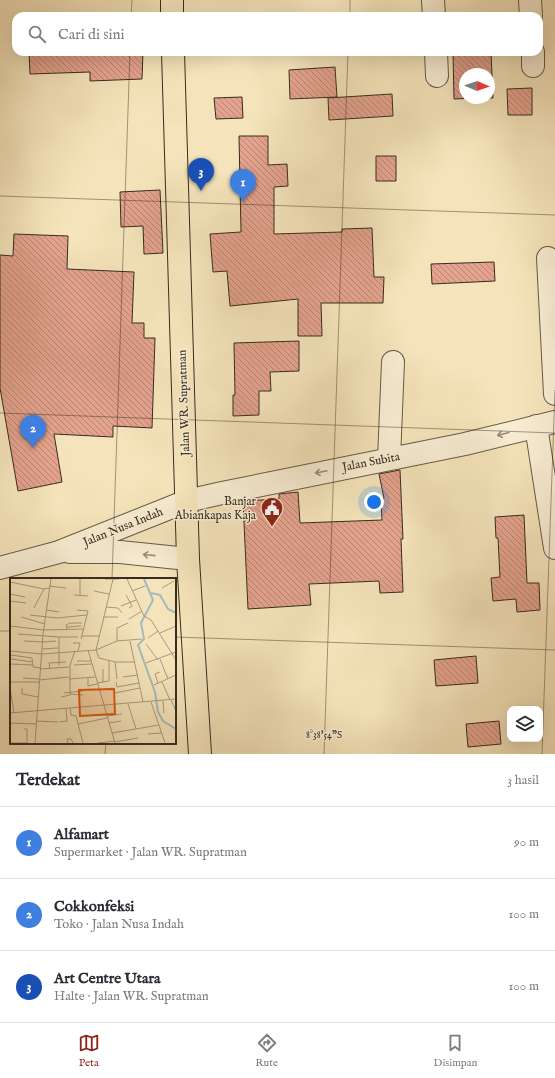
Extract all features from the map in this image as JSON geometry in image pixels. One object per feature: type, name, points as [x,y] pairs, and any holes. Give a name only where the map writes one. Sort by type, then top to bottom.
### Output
[{"type":"main road","points":[[172,0],[172,12]]},
{"type":"main road","name":"Jalan WR. Supratman","points":[[173,56],[188,559],[200,754]]},
{"type":"street","points":[[434,0],[434,12]]},
{"type":"street","points":[[530,0],[531,12]]},
{"type":"street","points":[[436,56],[437,76]]},
{"type":"street","points":[[548,258],[555,394]]},
{"type":"street","points":[[389,458],[393,362]]},
{"type":"street","points":[[546,424],[555,548]]},
{"type":"street","name":"Jalan Subita","points":[[187,501],[389,458],[465,444],[546,424]]},
{"type":"street","name":"Jalan Nusa Indah","points":[[0,568],[59,552],[187,501]]},
{"type":"street","name":"Jalan Nusa Indah","points":[[59,552],[120,552],[188,559]]},
{"type":"building","points":[[29,56],[143,56],[142,79],[90,81],[90,72],[30,74]]},
{"type":"building","points":[[453,56],[491,56],[492,68],[459,68],[459,99],[454,99]]},
{"type":"building","points":[[335,67],[337,97],[290,99],[289,70]]},
{"type":"building","points":[[532,88],[532,115],[508,115],[507,89]]},
{"type":"building","points":[[392,94],[393,116],[329,120],[328,98]]},
{"type":"building","points":[[242,97],[243,118],[216,119],[214,98]]},
{"type":"building","points":[[239,136],[268,136],[268,165],[287,164],[288,186],[274,187],[274,234],[342,232],[342,229],[372,228],[374,277],[384,277],[383,303],[321,303],[322,336],[298,336],[298,299],[230,306],[227,271],[213,272],[210,234],[241,232]]},
{"type":"building","points":[[376,156],[396,156],[396,181],[376,181]]},
{"type":"building","points":[[160,190],[163,253],[144,254],[143,226],[121,227],[120,192]]},
{"type":"building","points":[[14,234],[68,236],[67,269],[134,272],[132,323],[144,323],[144,338],[155,338],[152,428],[113,426],[113,437],[54,434],[62,482],[18,491],[0,388],[0,255],[13,256]]},
{"type":"building","points":[[494,262],[495,281],[432,284],[431,264]]},
{"type":"building","points":[[299,341],[299,371],[270,372],[271,391],[259,391],[259,415],[233,416],[233,395],[235,395],[234,343]]},
{"type":"building","points":[[400,470],[403,539],[401,539],[403,592],[380,593],[379,581],[309,584],[311,605],[248,609],[243,501],[279,499],[279,494],[298,492],[300,523],[382,520],[381,499],[384,498],[379,474]]},
{"type":"building","points":[[524,515],[527,583],[539,583],[540,610],[517,612],[516,599],[493,601],[491,578],[500,577],[498,538],[496,538],[495,517]]},
{"type":"building","points":[[476,656],[478,683],[436,686],[434,660]]},
{"type":"building","points":[[499,721],[501,744],[468,747],[466,724]]},
{"type":"place","name":"Art Centre Utara","points":[[201,191]]},
{"type":"place","name":"Alfamart","points":[[243,202]]},
{"type":"place","name":"Cokkonfeksi","points":[[33,448]]},
{"type":"place","name":"Banjar Abiankapas Kaja","points":[[272,528]]}]
